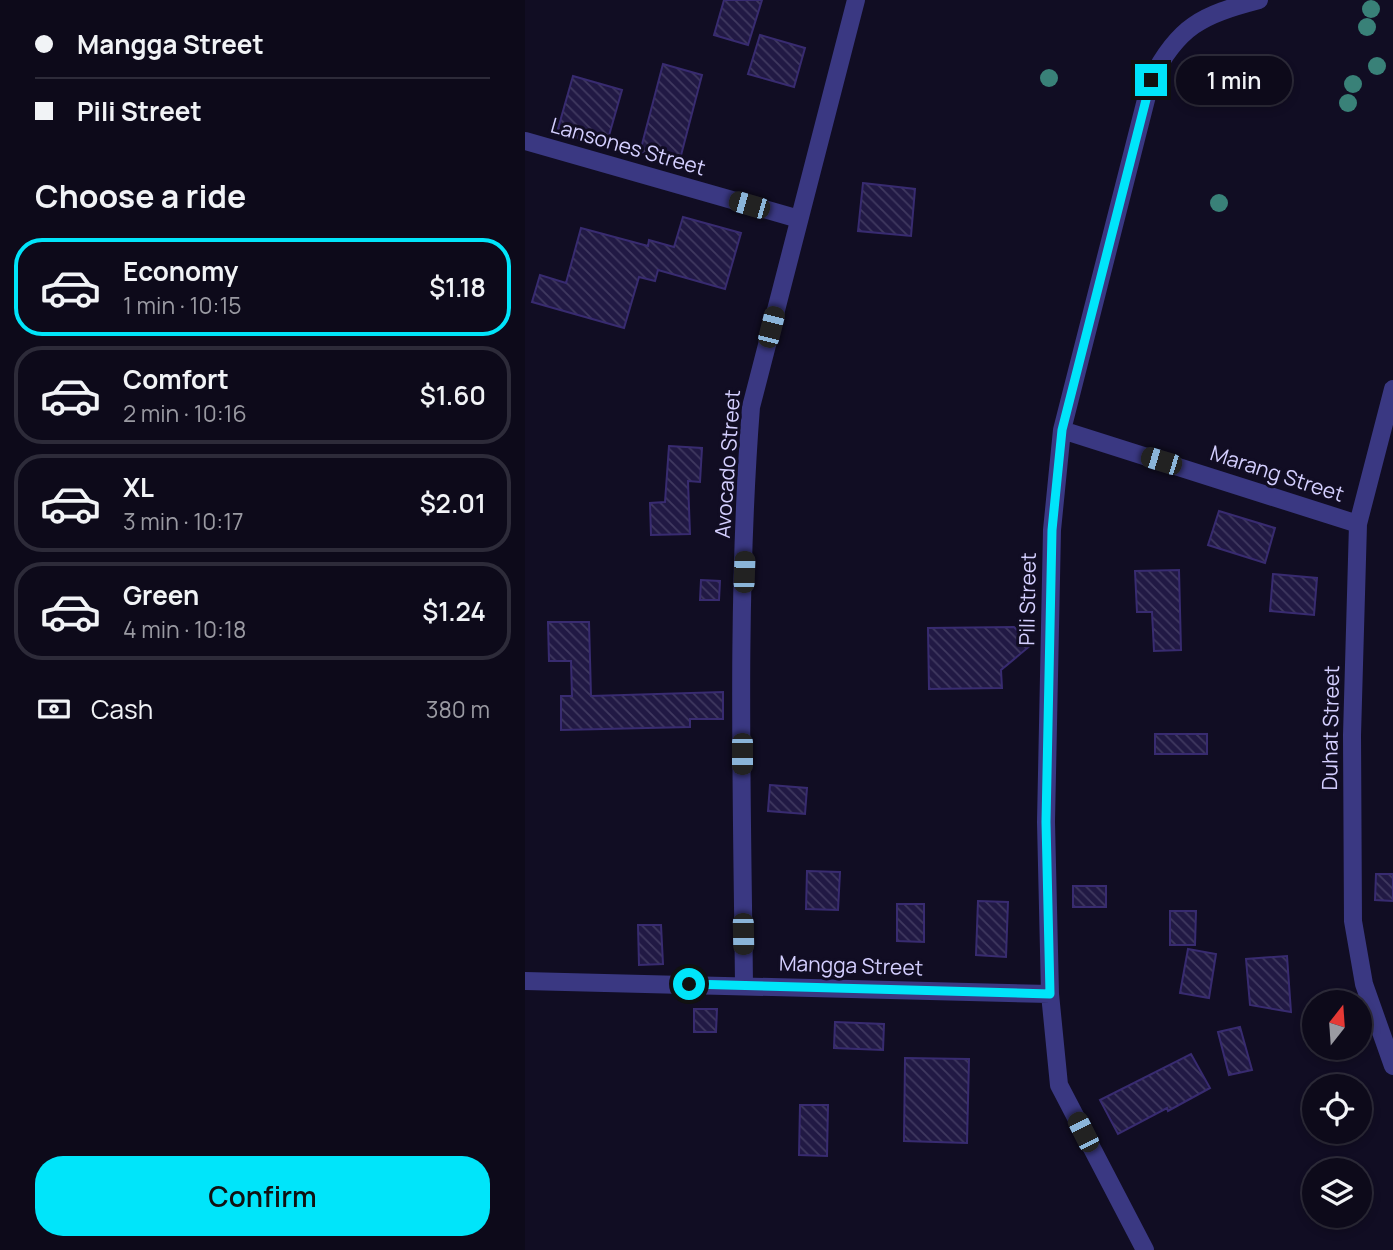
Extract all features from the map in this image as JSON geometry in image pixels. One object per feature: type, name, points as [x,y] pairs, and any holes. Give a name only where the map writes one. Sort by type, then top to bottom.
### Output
[{"type":"street","name":"Avocado Street","points":[[744,985],[741,677],[746,467],[751,407],[856,0]]},
{"type":"street","name":"Pili Street","points":[[1145,1250],[1059,1085],[1050,994],[1046,822],[1052,544],[1062,430],[1151,80],[1165,53],[1192,24],[1259,0]]},
{"type":"street","name":"Lansones Street","points":[[525,141],[799,219]]},
{"type":"street","name":"Duhat Street","points":[[1393,389],[1358,524],[1352,735],[1353,921],[1364,984],[1393,1066]]},
{"type":"street","name":"Marang Street","points":[[1062,430],[1358,524]]},
{"type":"street","name":"Mangga Street","points":[[525,981],[1050,994]]},
{"type":"building","points":[[724,0],[762,0],[748,45],[714,35]]},
{"type":"building","points":[[760,35],[805,48],[794,87],[748,74]]},
{"type":"building","points":[[663,64],[702,75],[679,163],[640,152]]},
{"type":"building","points":[[573,76],[622,90],[606,146],[557,132]]},
{"type":"building","points":[[863,183],[915,189],[911,236],[858,231]]},
{"type":"building","points":[[683,217],[741,233],[725,289],[658,270],[655,281],[639,277],[624,328],[532,302],[540,275],[566,283],[581,228],[648,246],[649,240],[674,247]]},
{"type":"building","points":[[669,446],[702,448],[700,482],[688,481],[690,534],[651,535],[650,503],[665,502]]},
{"type":"building","points":[[1219,511],[1275,528],[1265,563],[1208,545]]},
{"type":"building","points":[[1179,570],[1181,650],[1154,651],[1152,612],[1137,612],[1135,571]]},
{"type":"building","points":[[1273,574],[1317,578],[1314,615],[1270,611]]},
{"type":"building","points":[[701,580],[720,581],[719,600],[700,600]]},
{"type":"building","points":[[548,622],[589,622],[591,696],[723,692],[723,719],[690,719],[690,727],[561,730],[561,696],[572,696],[571,661],[549,661]]},
{"type":"building","points":[[1014,627],[1031,645],[1001,670],[1002,688],[929,689],[928,628]]},
{"type":"building","points":[[1155,734],[1207,734],[1207,754],[1155,754]]},
{"type":"building","points":[[770,785],[807,788],[805,814],[768,811]]},
{"type":"building","points":[[807,871],[840,872],[838,910],[806,909]]},
{"type":"building","points":[[1376,874],[1393,874],[1393,901],[1375,900]]},
{"type":"building","points":[[1073,886],[1106,886],[1106,907],[1073,907]]},
{"type":"building","points":[[978,901],[1008,902],[1006,957],[976,955]]},
{"type":"building","points":[[897,904],[924,904],[924,942],[897,941]]},
{"type":"building","points":[[1170,911],[1196,911],[1195,945],[1170,945]]},
{"type":"building","points":[[638,925],[661,925],[663,964],[639,965]]},
{"type":"building","points":[[1188,949],[1216,954],[1209,998],[1180,993]]},
{"type":"building","points":[[1287,956],[1291,1012],[1250,1005],[1246,959]]},
{"type":"building","points":[[694,1009],[717,1009],[716,1032],[694,1032]]},
{"type":"building","points":[[835,1022],[884,1024],[883,1050],[834,1048]]},
{"type":"building","points":[[1240,1027],[1252,1070],[1229,1075],[1218,1032]]},
{"type":"building","points":[[1191,1054],[1210,1088],[1118,1134],[1100,1100]]},
{"type":"building","points":[[905,1058],[969,1059],[967,1143],[904,1141]]},
{"type":"building","points":[[800,1105],[828,1105],[827,1156],[799,1155]]},
{"type":"route","points":[[689,984],[1050,994],[1046,822],[1052,530],[1062,430],[1151,80]]}]
